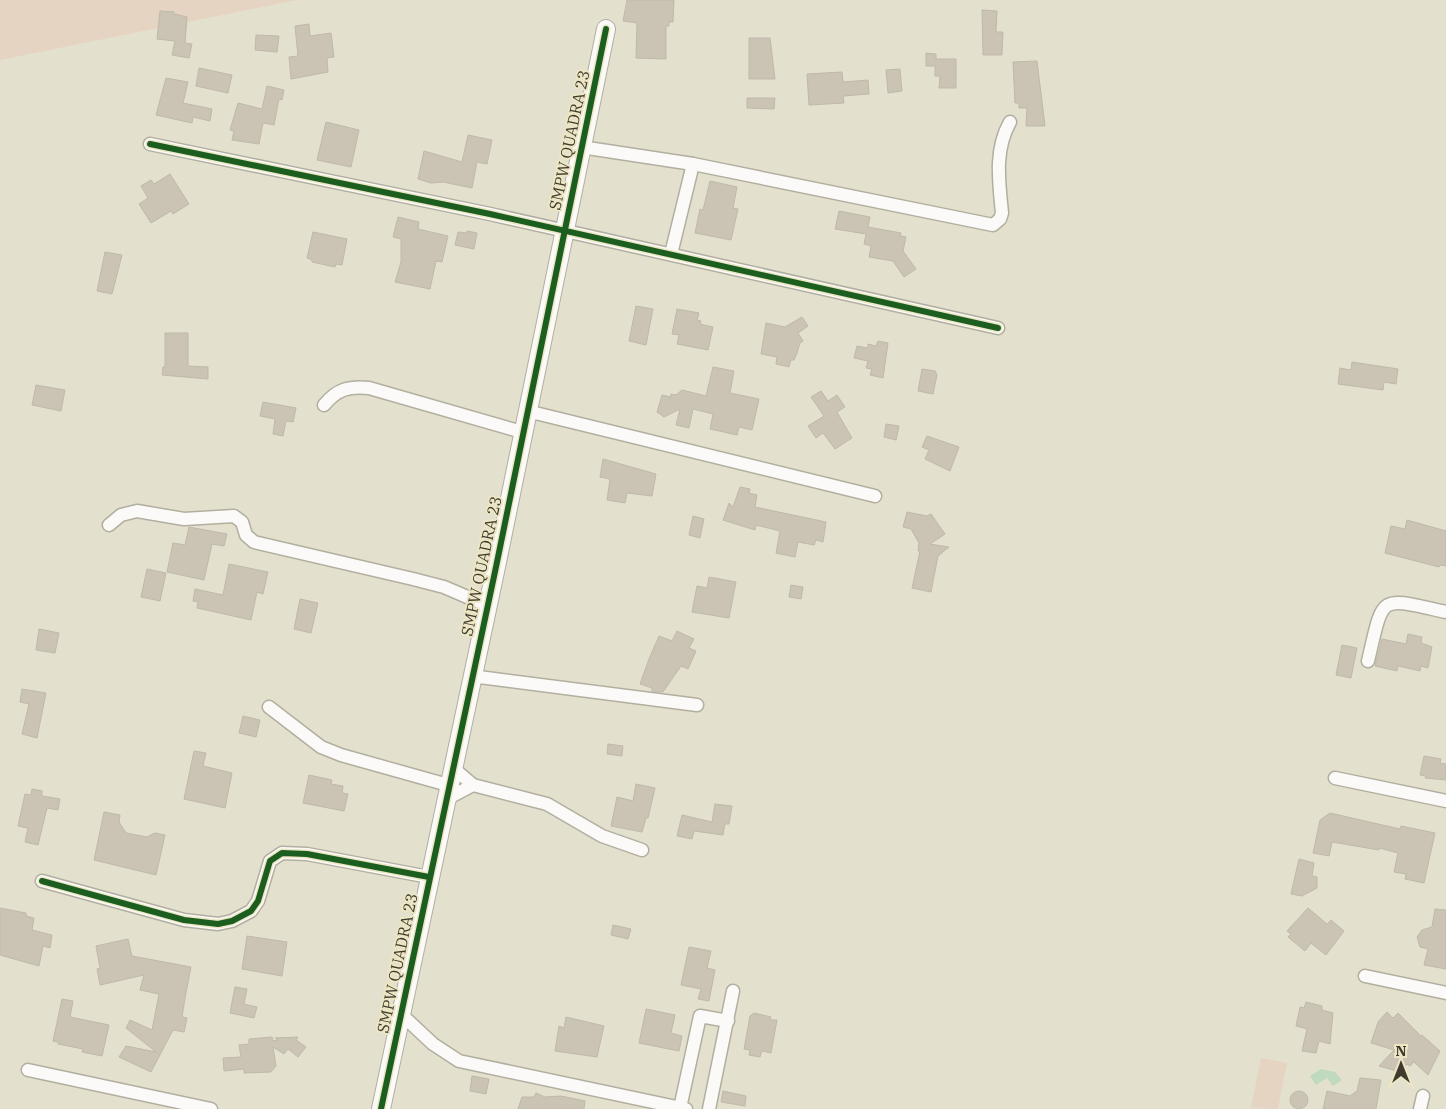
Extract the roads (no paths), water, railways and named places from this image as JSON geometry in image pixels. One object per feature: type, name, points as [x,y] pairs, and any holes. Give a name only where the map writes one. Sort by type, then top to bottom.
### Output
[{"type":"street","name":"SMPW QUADRA 23","points":[[381,1109],[606,29]]},
{"type":"street","points":[[581,147],[693,164],[993,226],[1000,219],[1002,213],[998,164],[1003,135],[1010,122]]},
{"type":"street","points":[[150,144],[490,214],[998,328]]},
{"type":"street","points":[[671,254],[693,164]]},
{"type":"street","points":[[324,405],[332,395],[342,389],[354,386],[369,388],[522,432]]},
{"type":"street","points":[[527,411],[875,496]]},
{"type":"street","points":[[110,525],[121,515],[137,512],[184,519],[234,516],[242,522],[246,535],[254,542],[444,587],[486,605]]},
{"type":"street","points":[[1368,661],[1379,614],[1384,606],[1394,602],[1446,612]]},
{"type":"street","points":[[471,676],[696,705]]},
{"type":"street","points":[[269,707],[321,747],[341,755],[446,792],[473,784]]},
{"type":"street","points":[[452,767],[473,784],[547,804],[602,836],[642,850]]},
{"type":"street","points":[[1335,778],[1446,802]]},
{"type":"street","points":[[42,881],[184,920],[218,924],[232,921],[251,911],[258,901],[270,861],[282,854],[307,854],[430,877]]},
{"type":"street","points":[[1365,976],[1446,993]]},
{"type":"street","points":[[709,1109],[733,991]]},
{"type":"street","points":[[401,1014],[433,1044],[459,1062],[683,1108],[700,1016],[728,1021]]},
{"type":"street","points":[[28,1070],[211,1109]]},
{"type":"street","points":[[1420,1109],[1423,1096]]}]
